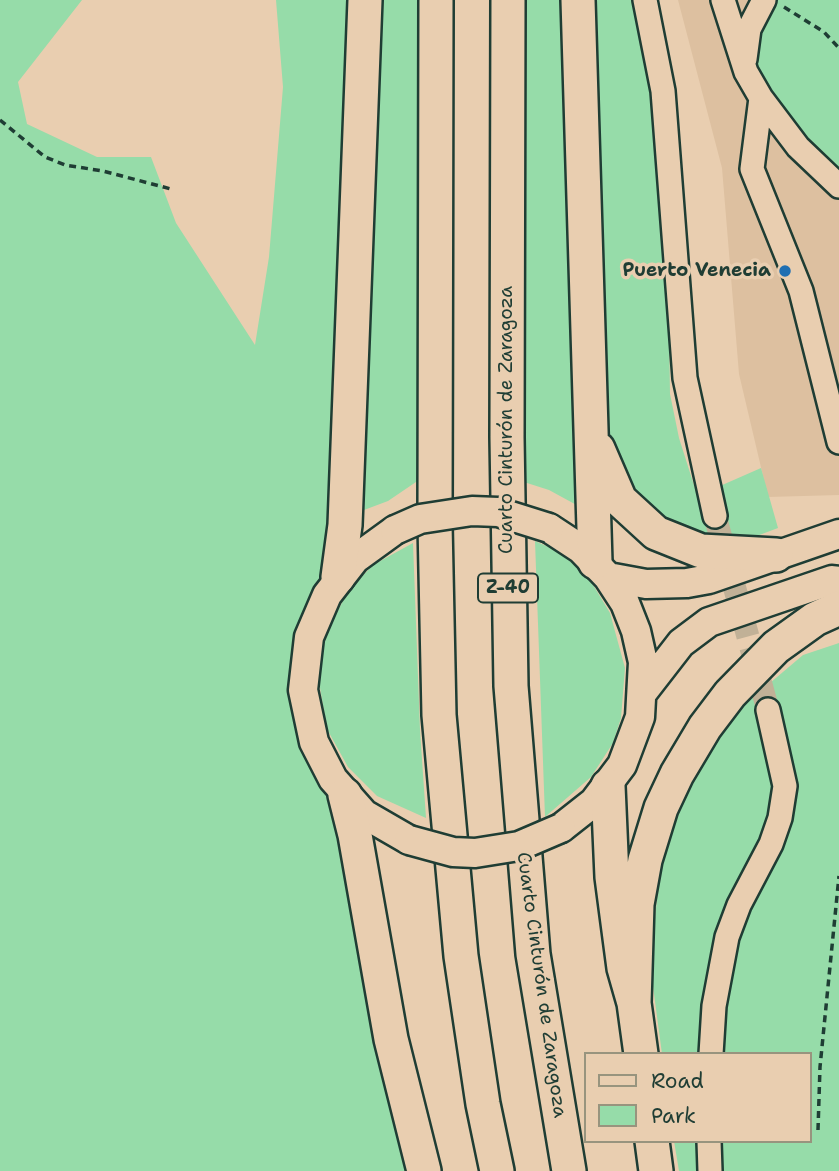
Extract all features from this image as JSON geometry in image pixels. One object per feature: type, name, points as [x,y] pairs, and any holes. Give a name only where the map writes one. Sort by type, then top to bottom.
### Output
[{"type":"highway","points":[[338,577],[345,525],[365,0]]},
{"type":"highway","points":[[436,0],[435,524],[439,715],[461,956],[496,1171]]},
{"type":"highway","name":"Cuarto Cinturón de Zaragoza","points":[[508,0],[507,437],[511,686],[520,823],[533,954],[569,1171]]},
{"type":"highway","points":[[578,0],[591,429],[601,569]]},
{"type":"highway","points":[[591,429],[604,469],[620,500],[631,513],[656,533],[701,551],[776,555]]},
{"type":"highway","points":[[634,1003],[637,904],[645,860],[661,808],[677,774],[705,727],[730,694],[776,647],[815,620],[839,608]]},
{"type":"highway","points":[[608,786],[612,877],[624,968],[634,1003],[641,1052]]},
{"type":"highway","points":[[345,796],[355,835],[391,1039],[424,1171]]},
{"type":"highway","points":[[652,1143],[656,1171]]},
{"type":"main road","points":[[472,511],[498,512],[549,528],[601,569],[625,603],[636,631],[643,662],[643,692],[633,742],[608,786],[594,802],[561,828],[519,846],[486,852],[453,852],[409,841],[375,821],[345,796],[325,767],[314,743],[303,690],[309,637],[318,611],[338,577],[355,559],[395,530],[420,519],[472,511]]},
{"type":"main road","points":[[601,569],[646,584],[687,583],[709,579],[839,534]]},
{"type":"main road","points":[[643,692],[681,643],[709,622],[806,589],[839,581]]},
{"type":"street","points":[[645,0],[663,91],[684,378],[715,516]]},
{"type":"street","points":[[723,0],[746,72],[761,98],[798,148],[839,186]]},
{"type":"street","points":[[746,72],[749,29],[764,0]]},
{"type":"street","points":[[761,98],[752,169],[798,281],[832,392],[839,442]]},
{"type":"street","points":[[711,1052],[714,1006],[727,937],[739,905],[771,844],[780,818],[785,786],[768,710]]},
{"type":"street","points":[[709,1143],[710,1171]]},
{"type":"path","points":[[774,0],[824,33],[839,47]]},
{"type":"path","points":[[0,120],[45,157],[65,165],[103,171],[171,189]]},
{"type":"path","points":[[818,1130],[821,1054],[839,876]]},
{"type":"shaded area","name":"Puerto Venecia","points":[[678,0],[839,0],[839,495],[768,497],[739,374],[722,168]]},
{"type":"green space","points":[[0,0],[82,0],[18,82],[27,124],[97,157],[151,157],[176,223],[255,345],[269,257],[283,87],[276,0],[436,0],[435,476],[416,482],[388,501],[364,510],[345,525],[309,637],[325,767],[424,1171],[0,1171]]},
{"type":"green space","points":[[508,0],[645,0],[666,125],[670,394],[679,438],[706,523],[729,518],[720,486],[761,468],[778,528],[746,540],[713,540],[667,522],[646,506],[593,514],[549,490],[527,483],[507,482]]},
{"type":"green space","points":[[771,0],[839,0],[839,176],[789,124],[758,74],[752,47]]},
{"type":"green space","points":[[535,541],[560,552],[589,578],[610,613],[625,668],[621,718],[613,743],[591,777],[545,817]]},
{"type":"green space","points":[[413,543],[426,818],[377,796],[348,767],[327,729],[319,682],[321,656],[328,630],[348,591],[373,565]]},
{"type":"green space","points":[[839,643],[839,1171],[679,1171],[674,1143],[811,1143],[811,1052],[662,1052],[650,964],[662,852],[694,772],[737,711],[803,655]]},
{"type":"tunnel","points":[[715,516],[768,710]]},
{"type":"place","name":"Puerto Venecia","points":[[785,271]]}]
